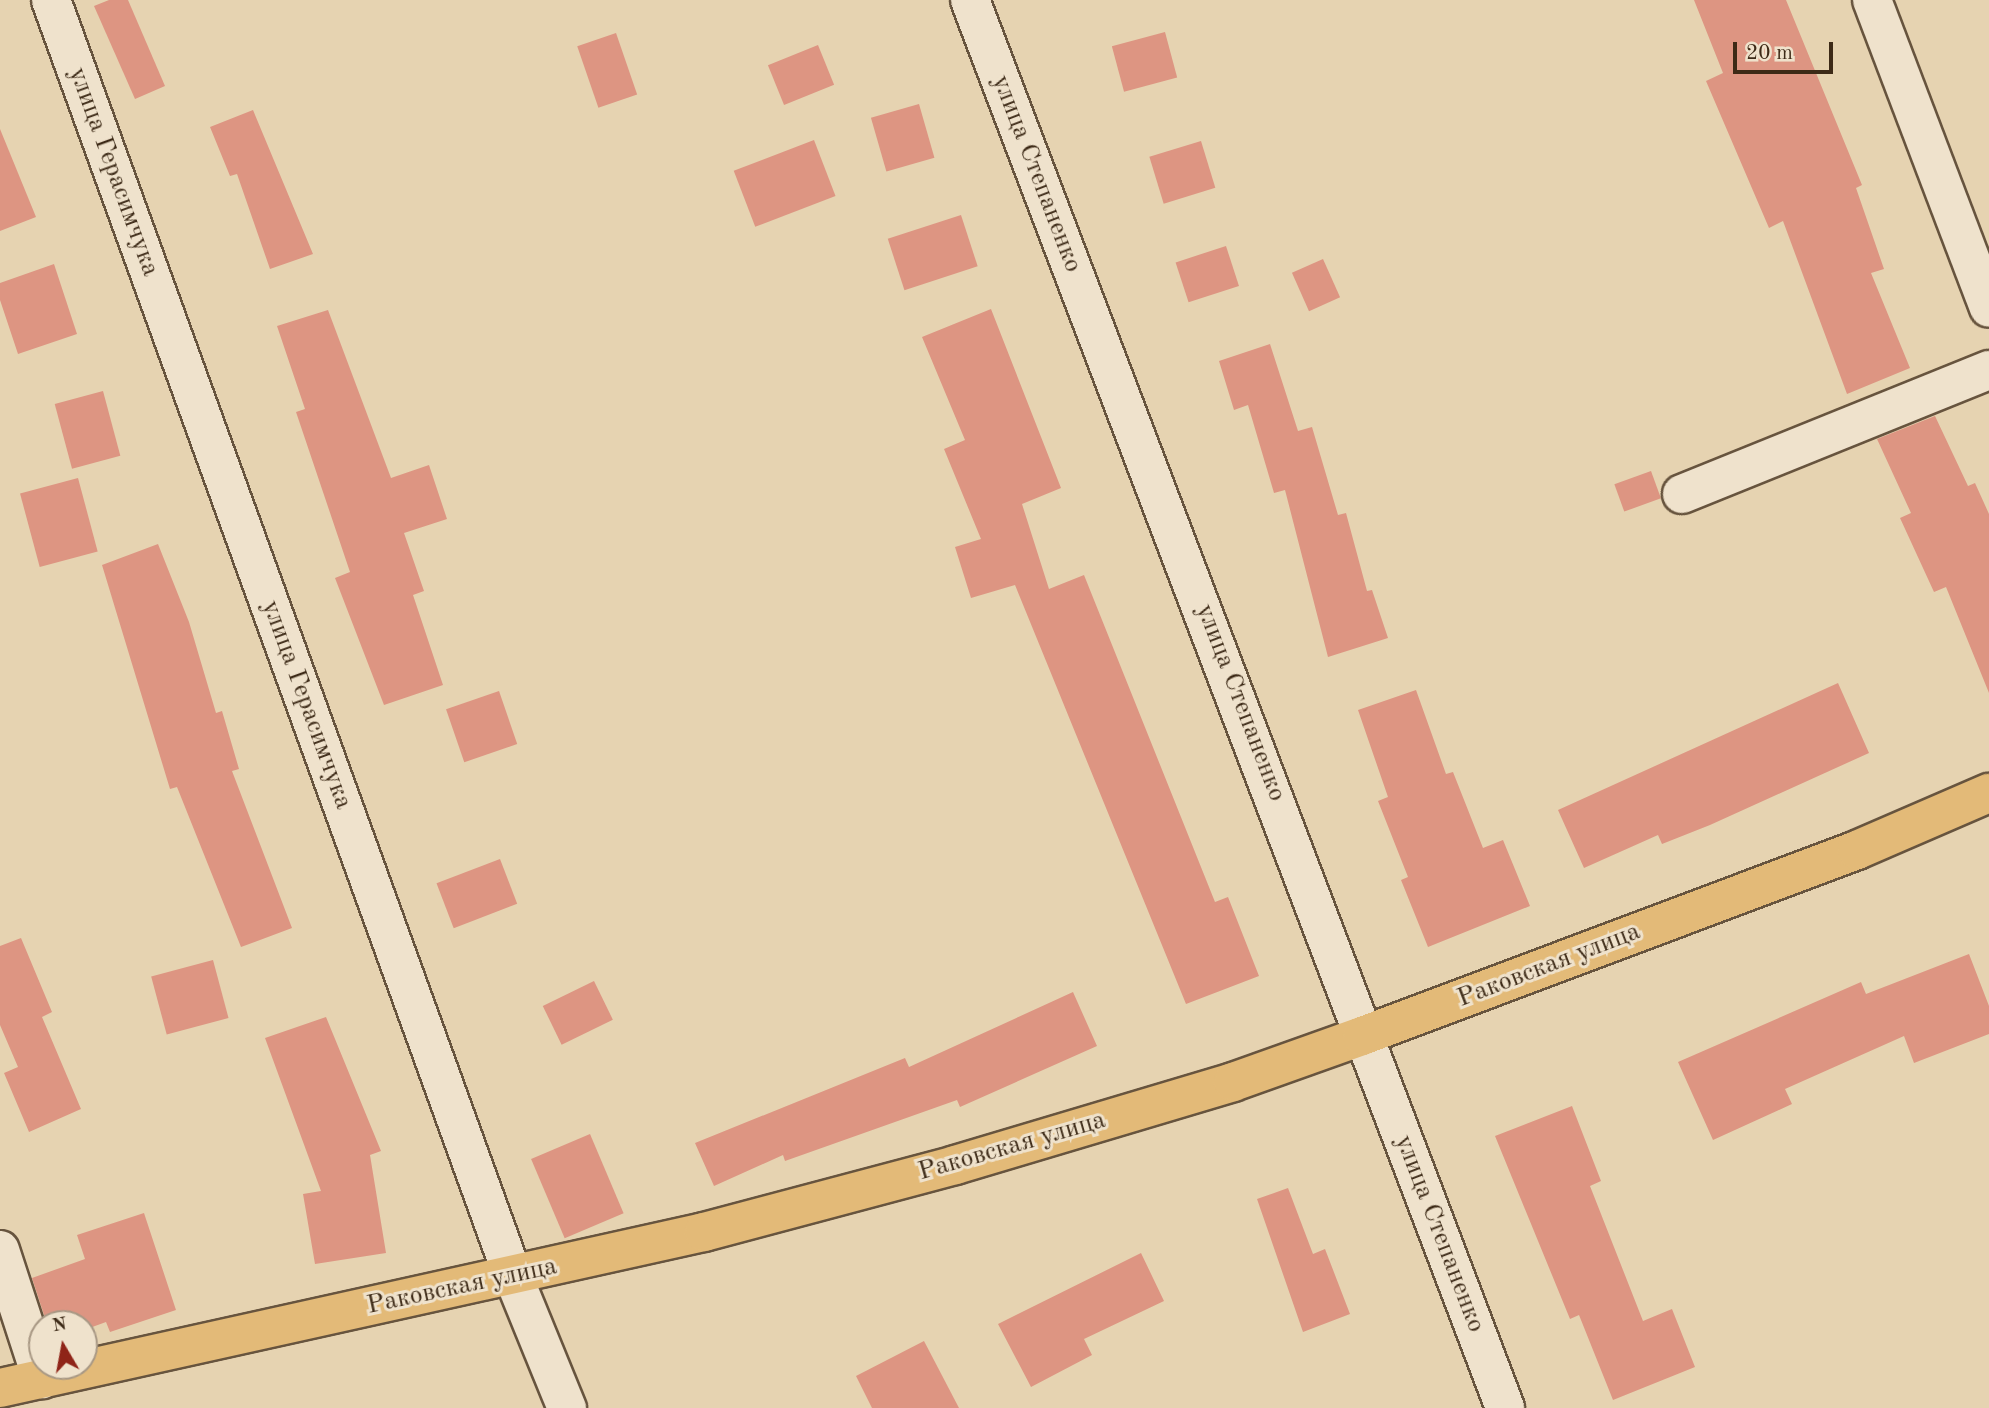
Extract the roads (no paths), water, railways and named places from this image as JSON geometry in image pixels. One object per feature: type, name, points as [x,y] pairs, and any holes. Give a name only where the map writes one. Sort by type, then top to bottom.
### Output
[{"type":"main road","name":"Раковская улица","points":[[98,1367],[513,1276],[955,1165],[1233,1082],[1857,850],[1989,793]]},
{"type":"main road","name":"Раковская улица","points":[[0,1388],[37,1380]]},
{"type":"street","name":"улица Герасимчука","points":[[51,0],[513,1276],[567,1408]]},
{"type":"street","name":"улица Степаненко","points":[[970,0],[1505,1408]]},
{"type":"street","points":[[1872,0],[1989,308]]},
{"type":"street","points":[[1682,494],[1989,370]]},
{"type":"street","points":[[0,1250],[28,1336]]}]
